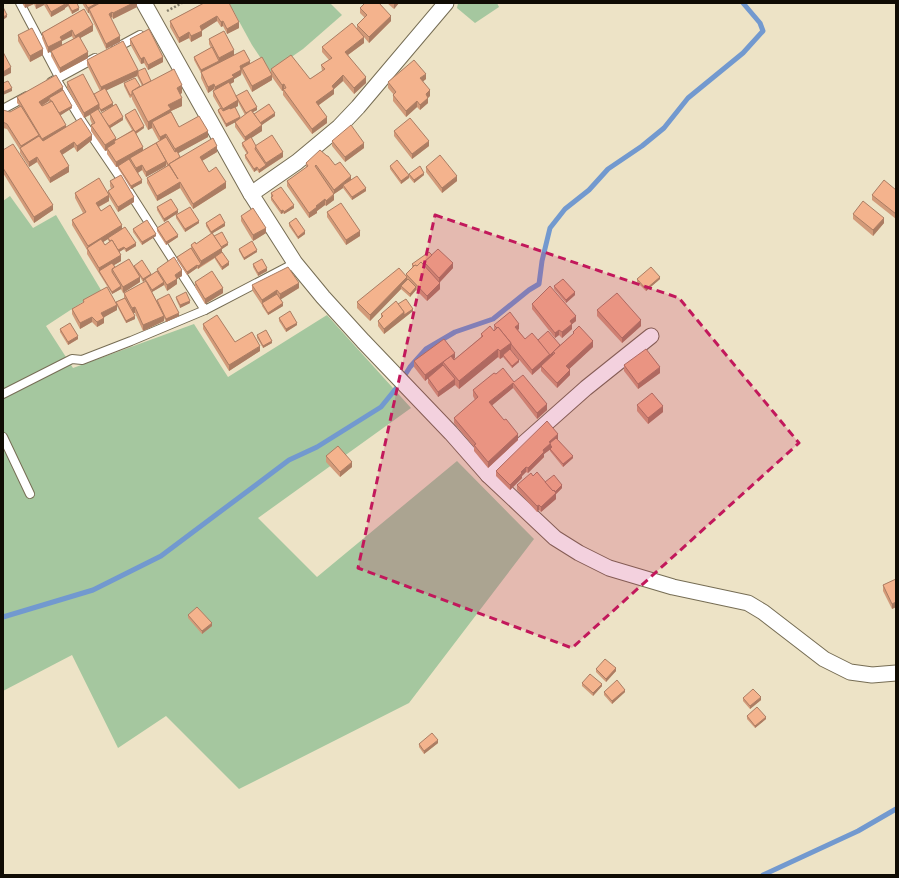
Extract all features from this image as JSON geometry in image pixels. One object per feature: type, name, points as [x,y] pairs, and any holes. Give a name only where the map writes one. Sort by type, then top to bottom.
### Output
[{"type":"street","points":[[144,3],[156,27],[251,194],[295,263],[323,297],[488,474],[555,538],[579,553],[608,568],[673,588],[748,603],[773,619],[824,659],[850,672],[872,675],[896,673]]},
{"type":"street","points":[[251,194],[297,162],[339,127],[358,107],[446,3]]},
{"type":"street","points":[[488,474],[586,388],[651,336]]},
{"type":"lane","points":[[20,3],[58,78],[83,123],[206,310]]},
{"type":"lane","points":[[3,109],[58,78],[156,27]]},
{"type":"lane","points":[[3,394],[72,359],[82,360],[206,310],[295,263]]},
{"type":"lane","points":[[3,437],[30,494]]},
{"type":"highlighted area","points":[[435,215],[679,298],[799,443],[572,648],[358,568]]},
{"type":"green space","points":[[229,3],[330,3],[342,15],[303,49],[270,72],[252,45]]},
{"type":"green space","points":[[458,3],[497,3],[499,7],[475,23],[457,8]]},
{"type":"green space","points":[[10,196],[33,228],[56,215],[101,290],[46,326],[73,368],[194,324],[228,377],[327,315],[411,408],[258,518],[317,577],[457,461],[534,539],[409,703],[239,789],[166,716],[118,748],[72,655],[3,691],[3,201]]},
{"type":"building","points":[[46,3],[64,3],[65,4],[51,12]]},
{"type":"building","points":[[64,3],[77,3],[79,8],[72,11],[68,4],[65,5]]},
{"type":"building","points":[[85,3],[97,3],[88,8]]},
{"type":"building","points":[[100,3],[133,3],[109,14],[120,36],[106,44],[89,9]]},
{"type":"building","points":[[204,3],[229,3],[239,22],[227,29],[223,21],[221,22],[217,16],[200,26],[202,31],[191,36],[189,32],[179,38],[170,21]]},
{"type":"building","points":[[365,3],[379,3],[391,16],[369,37],[357,25],[367,15],[360,8]]},
{"type":"building","points":[[3,7],[7,15],[3,17]]},
{"type":"building","points":[[84,9],[93,25],[75,36],[72,30],[60,37],[62,40],[48,47],[42,33]]},
{"type":"building","points":[[352,23],[364,37],[345,52],[366,77],[354,88],[343,75],[332,86],[334,89],[316,102],[327,117],[312,129],[283,89],[286,88],[284,84],[282,85],[271,69],[291,55],[310,79],[325,69],[321,65],[332,58],[322,47]]},
{"type":"building","points":[[32,28],[43,49],[30,56],[18,35]]},
{"type":"building","points":[[149,29],[163,57],[148,65],[144,57],[141,59],[130,39]]},
{"type":"building","points":[[224,31],[234,50],[219,58],[209,39]]},
{"type":"building","points":[[79,36],[88,52],[60,68],[51,51]]},
{"type":"building","points":[[123,41],[138,70],[101,87],[87,60]]},
{"type":"building","points":[[212,47],[219,61],[201,70],[194,57]]},
{"type":"building","points":[[244,50],[250,61],[240,66],[241,70],[232,75],[234,77],[215,87],[214,84],[208,87],[201,72]]},
{"type":"building","points":[[3,52],[11,67],[3,72]]},
{"type":"building","points":[[262,57],[272,75],[252,86],[242,68]]},
{"type":"building","points":[[414,60],[426,74],[420,78],[430,90],[426,94],[428,98],[420,105],[417,101],[406,111],[393,95],[396,92],[388,82]]},
{"type":"building","points":[[145,68],[151,81],[143,85],[138,75],[138,71]]},
{"type":"building","points":[[174,69],[182,85],[177,88],[182,98],[168,105],[171,109],[148,122],[132,91]]},
{"type":"building","points":[[83,74],[99,104],[84,113],[67,82]]},
{"type":"building","points":[[56,75],[63,87],[39,102],[42,106],[52,101],[66,125],[42,139],[17,97]]},
{"type":"building","points":[[135,78],[140,86],[132,91],[132,95],[130,95],[124,83]]},
{"type":"building","points":[[8,81],[12,88],[3,92],[3,83]]},
{"type":"building","points":[[229,82],[238,100],[223,109],[213,91]]},
{"type":"building","points":[[105,88],[113,103],[101,110],[94,94]]},
{"type":"building","points":[[63,90],[72,106],[59,113],[49,98]]},
{"type":"building","points":[[247,90],[257,107],[246,113],[236,96]]},
{"type":"building","points":[[116,104],[123,117],[109,126],[100,114]]},
{"type":"building","points":[[269,104],[275,113],[260,123],[254,114]]},
{"type":"building","points":[[21,106],[39,135],[21,146],[7,124],[3,122],[3,110],[10,112]]},
{"type":"building","points":[[235,107],[240,117],[226,124],[218,110],[221,108],[223,111]]},
{"type":"building","points":[[98,109],[116,138],[105,145],[91,125],[95,123],[90,114]]},
{"type":"building","points":[[135,109],[144,126],[135,132],[125,115]]},
{"type":"building","points":[[251,110],[262,125],[245,137],[235,122]]},
{"type":"building","points":[[171,112],[179,127],[199,116],[208,131],[175,149],[166,134],[160,137],[152,122]]},
{"type":"building","points":[[81,118],[92,135],[77,146],[74,142],[60,151],[69,166],[50,178],[37,157],[29,162],[20,148],[39,136],[43,141]]},
{"type":"building","points":[[410,118],[429,141],[412,154],[394,131]]},
{"type":"building","points":[[351,125],[364,143],[345,157],[332,141]]},
{"type":"building","points":[[134,130],[143,147],[116,162],[107,148],[115,143],[114,141]]},
{"type":"building","points":[[272,135],[283,152],[266,163],[255,146]]},
{"type":"building","points":[[166,137],[175,152],[177,151],[180,157],[169,164],[169,166],[156,143]]},
{"type":"building","points":[[251,137],[256,146],[255,149],[266,165],[259,170],[257,167],[254,169],[245,155],[248,153],[242,143]]},
{"type":"building","points":[[213,138],[217,146],[200,157],[209,172],[216,167],[226,182],[193,204],[180,182],[157,196],[147,178],[169,165],[178,179],[169,164]]},
{"type":"building","points":[[156,143],[166,161],[146,172],[142,165],[136,168],[130,158]]},
{"type":"building","points":[[13,144],[53,205],[34,217],[3,168],[3,150]]},
{"type":"building","points":[[320,150],[328,156],[335,165],[340,162],[351,176],[334,190],[316,165],[315,166],[334,194],[326,201],[325,199],[309,213],[287,181],[308,166],[306,163]]},
{"type":"building","points":[[440,155],[457,176],[442,188],[426,167]]},
{"type":"building","points":[[129,159],[142,180],[131,186],[118,166]]},
{"type":"building","points":[[397,160],[409,175],[401,181],[390,166]]},
{"type":"building","points":[[420,166],[424,173],[414,180],[409,174]]},
{"type":"building","points":[[121,175],[134,197],[118,207],[108,191],[114,187],[110,181]]},
{"type":"building","points":[[357,176],[366,188],[352,197],[343,185]]},
{"type":"building","points":[[99,178],[109,195],[96,203],[101,211],[110,205],[122,225],[88,246],[72,220],[86,212],[75,193]]},
{"type":"building","points":[[884,180],[896,190],[896,214],[872,195]]},
{"type":"building","points":[[281,187],[294,205],[284,212],[283,210],[281,211],[271,197],[273,196],[271,193]]},
{"type":"building","points":[[171,199],[178,210],[164,219],[157,207]]},
{"type":"building","points":[[863,201],[884,218],[873,230],[853,214]]},
{"type":"building","points":[[341,203],[360,231],[346,240],[327,212]]},
{"type":"building","points":[[190,207],[199,221],[185,229],[176,215]]},
{"type":"building","points":[[253,208],[266,228],[253,235],[241,216]]},
{"type":"building","points":[[220,214],[225,223],[211,232],[206,223]]},
{"type":"building","points":[[296,218],[305,231],[298,237],[289,223]]},
{"type":"building","points":[[147,220],[156,234],[142,242],[133,229]]},
{"type":"building","points":[[168,221],[178,235],[166,242],[157,228]]},
{"type":"building","points":[[125,227],[136,243],[126,249],[124,247],[118,250],[112,240],[110,241],[108,238]]},
{"type":"building","points":[[222,232],[228,243],[221,247],[214,236]]},
{"type":"building","points":[[212,233],[222,248],[201,261],[191,245],[195,242],[196,244]]},
{"type":"building","points":[[101,239],[105,245],[112,240],[121,255],[99,268],[87,248]]},
{"type":"building","points":[[252,241],[257,250],[244,258],[239,249]]},
{"type":"building","points":[[191,248],[201,264],[187,272],[177,257]]},
{"type":"building","points":[[438,249],[453,263],[439,278],[424,262]]},
{"type":"building","points":[[222,252],[229,262],[222,267],[215,257]]},
{"type":"building","points":[[429,252],[432,255],[424,262],[423,265],[421,262],[417,266],[412,264]]},
{"type":"building","points":[[174,257],[182,270],[175,275],[177,279],[167,285],[157,269]]},
{"type":"building","points":[[129,259],[140,277],[123,287],[112,269]]},
{"type":"building","points":[[262,259],[267,268],[258,273],[253,264]]},
{"type":"building","points":[[142,260],[151,274],[143,279],[134,266]]},
{"type":"building","points":[[421,262],[440,283],[427,296],[406,274],[415,265],[417,266]]},
{"type":"building","points":[[112,263],[115,267],[112,269],[112,272],[121,286],[112,292],[99,271]]},
{"type":"building","points":[[288,267],[299,283],[280,294],[277,290],[262,300],[252,285]]},
{"type":"building","points":[[651,267],[660,277],[646,289],[637,279]]},
{"type":"building","points":[[399,268],[407,277],[370,315],[357,302]]},
{"type":"building","points":[[157,271],[164,282],[152,290],[145,279]]},
{"type":"building","points":[[212,271],[223,288],[205,299],[195,282]]},
{"type":"building","points":[[408,279],[416,287],[410,294],[401,286]]},
{"type":"building","points":[[563,279],[575,292],[566,300],[554,286]]},
{"type":"building","points":[[146,281],[164,316],[143,325],[135,307],[132,308],[124,293]]},
{"type":"building","points":[[550,286],[576,316],[570,321],[572,324],[562,332],[559,330],[555,333],[532,304]]},
{"type":"building","points":[[107,287],[117,305],[101,313],[104,318],[97,322],[92,317],[80,323],[72,309],[84,302],[83,300]]},
{"type":"building","points":[[186,292],[190,301],[180,305],[176,297]]},
{"type":"building","points":[[617,293],[641,320],[622,338],[597,310]]},
{"type":"building","points":[[169,294],[179,313],[166,319],[157,300]]},
{"type":"building","points":[[277,294],[283,303],[268,313],[262,303]]},
{"type":"building","points":[[125,298],[135,316],[126,321],[116,302]]},
{"type":"building","points":[[406,299],[413,309],[404,315],[404,312],[398,304]]},
{"type":"building","points":[[396,301],[404,312],[384,329],[378,321],[383,316],[381,314]]},
{"type":"building","points":[[290,311],[297,323],[286,329],[279,318]]},
{"type":"building","points":[[510,312],[519,324],[515,327],[525,339],[532,333],[550,354],[532,370],[498,327],[497,328],[494,325]]},
{"type":"building","points":[[217,315],[235,342],[252,332],[260,346],[229,365],[203,324]]},
{"type":"building","points":[[70,323],[78,336],[68,342],[60,329]]},
{"type":"building","points":[[490,326],[494,331],[498,327],[511,343],[500,351],[498,349],[459,381],[443,362],[451,356],[454,360],[483,336],[481,334]]},
{"type":"building","points":[[579,326],[593,341],[566,366],[570,370],[557,383],[541,366]]},
{"type":"building","points":[[266,330],[272,341],[263,346],[257,335]]},
{"type":"building","points":[[548,331],[560,345],[550,355],[538,340]]},
{"type":"building","points":[[444,339],[455,353],[425,375],[414,361]]},
{"type":"building","points":[[510,349],[519,360],[512,366],[503,355]]},
{"type":"building","points":[[646,349],[660,367],[638,384],[624,365]]},
{"type":"building","points":[[443,365],[455,379],[438,392],[428,378]]},
{"type":"building","points":[[503,368],[514,382],[523,375],[547,404],[537,413],[513,383],[489,402],[518,434],[488,462],[474,445],[476,444],[454,418],[478,397],[473,390],[494,373],[496,374]]},
{"type":"building","points":[[652,393],[663,406],[648,418],[637,405]]},
{"type":"building","points":[[547,421],[558,434],[549,442],[551,443],[543,450],[544,452],[528,468],[526,467],[510,485],[496,471]]},
{"type":"building","points":[[556,438],[573,456],[563,464],[550,449],[552,447],[550,443]]},
{"type":"building","points":[[338,446],[352,462],[340,472],[326,456]]},
{"type":"building","points":[[537,472],[556,493],[541,507],[539,505],[537,506],[517,485],[531,473],[533,476]]},
{"type":"building","points":[[554,475],[562,485],[555,492],[545,482]]},
{"type":"building","points":[[896,579],[896,602],[892,604],[883,585]]},
{"type":"building","points":[[197,607],[212,623],[202,631],[188,615]]},
{"type":"building","points":[[605,659],[616,668],[606,679],[596,669]]},
{"type":"building","points":[[590,674],[602,684],[593,693],[582,683]]},
{"type":"building","points":[[617,680],[625,690],[612,701],[604,692]]},
{"type":"building","points":[[753,689],[761,697],[750,706],[743,698]]},
{"type":"building","points":[[757,707],[766,717],[755,726],[747,716]]},
{"type":"building","points":[[432,733],[438,740],[424,751],[419,744]]},
{"type":"waterway","points":[[3,617],[93,590],[161,556],[289,460],[317,447],[381,407],[398,386],[410,367],[426,349],[455,332],[493,319],[529,290],[539,284],[542,261],[550,228],[565,209],[589,190],[608,169],[642,146],[664,128],[688,98],[743,53],[763,31],[760,23],[743,3]]},
{"type":"waterway","points":[[763,875],[858,831],[896,809]]}]
